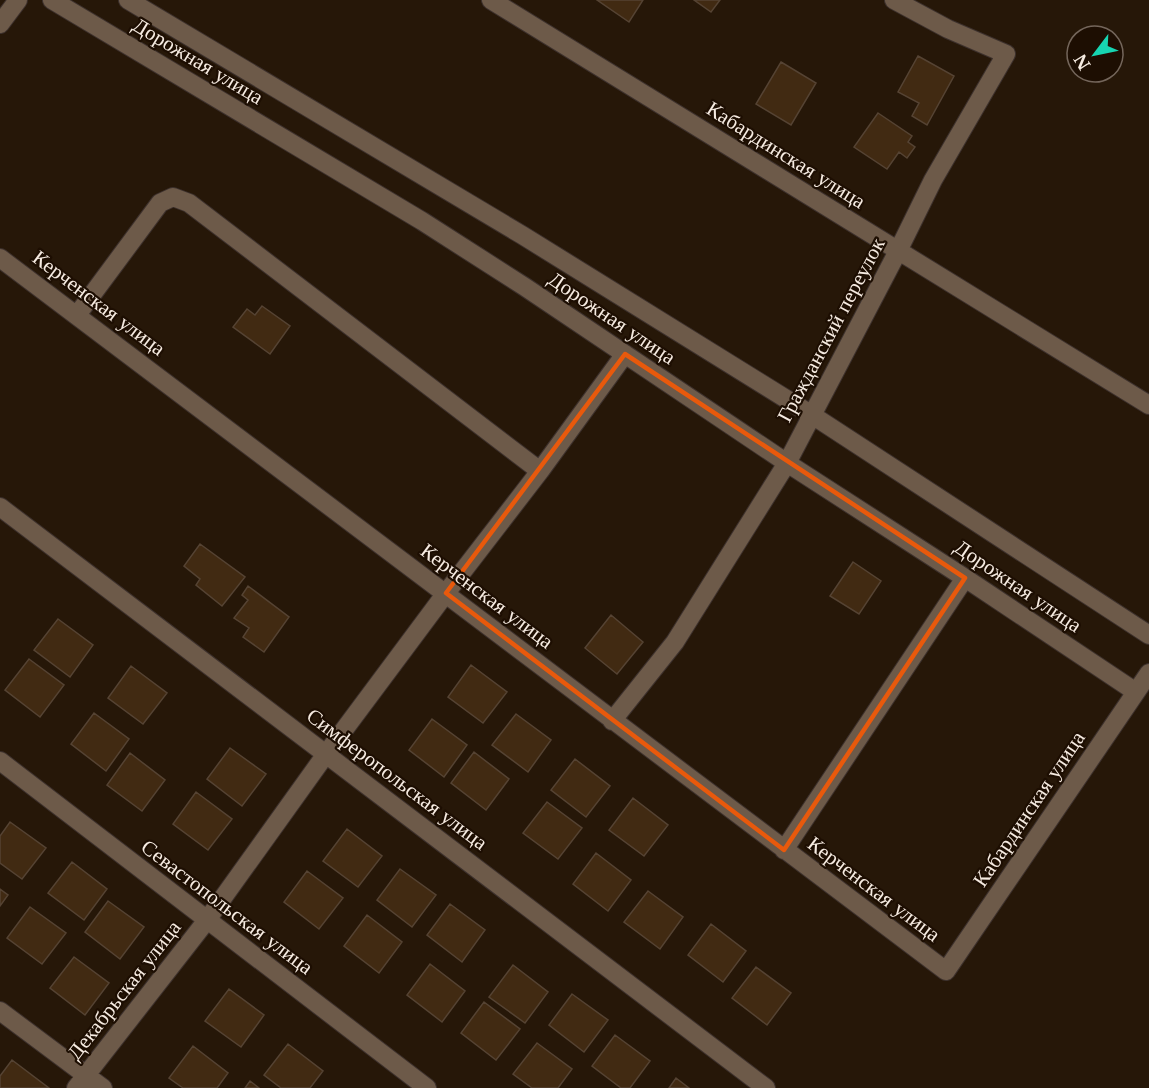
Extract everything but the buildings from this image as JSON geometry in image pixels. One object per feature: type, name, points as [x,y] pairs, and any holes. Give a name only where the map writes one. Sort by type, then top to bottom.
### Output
[{"type":"street","points":[[0,24],[18,0]]},
{"type":"street","name":"Дорожная улица","points":[[52,0],[422,221],[1136,692]]},
{"type":"street","name":"Дорожная улица","points":[[128,0],[522,235],[812,415],[1149,635]]},
{"type":"street","name":"Кабардинская улица","points":[[490,0],[1149,405]]},
{"type":"street","name":"Гражданский переулок","points":[[612,721],[675,642],[787,463],[933,180],[1006,54],[948,29],[894,0]]},
{"type":"street","points":[[77,315],[160,203],[173,196],[189,203],[540,471]]},
{"type":"street","name":"Керченская улица","points":[[0,258],[946,971]]},
{"type":"street","name":"Декабрьская улица","points":[[81,1082],[207,920],[326,754],[540,471],[625,354]]},
{"type":"street","name":"Симферопольская улица","points":[[0,507],[766,1088]]},
{"type":"street","points":[[784,850],[965,578]]},
{"type":"street","name":"Кабардинская улица","points":[[946,971],[1149,673]]},
{"type":"street","name":"Севастопольская улица","points":[[0,761],[427,1088]]},
{"type":"street","points":[[0,1011],[81,1082],[103,1088]]},
{"type":"highlighted area","points":[[625,354],[965,578],[784,850],[446,593]]}]
